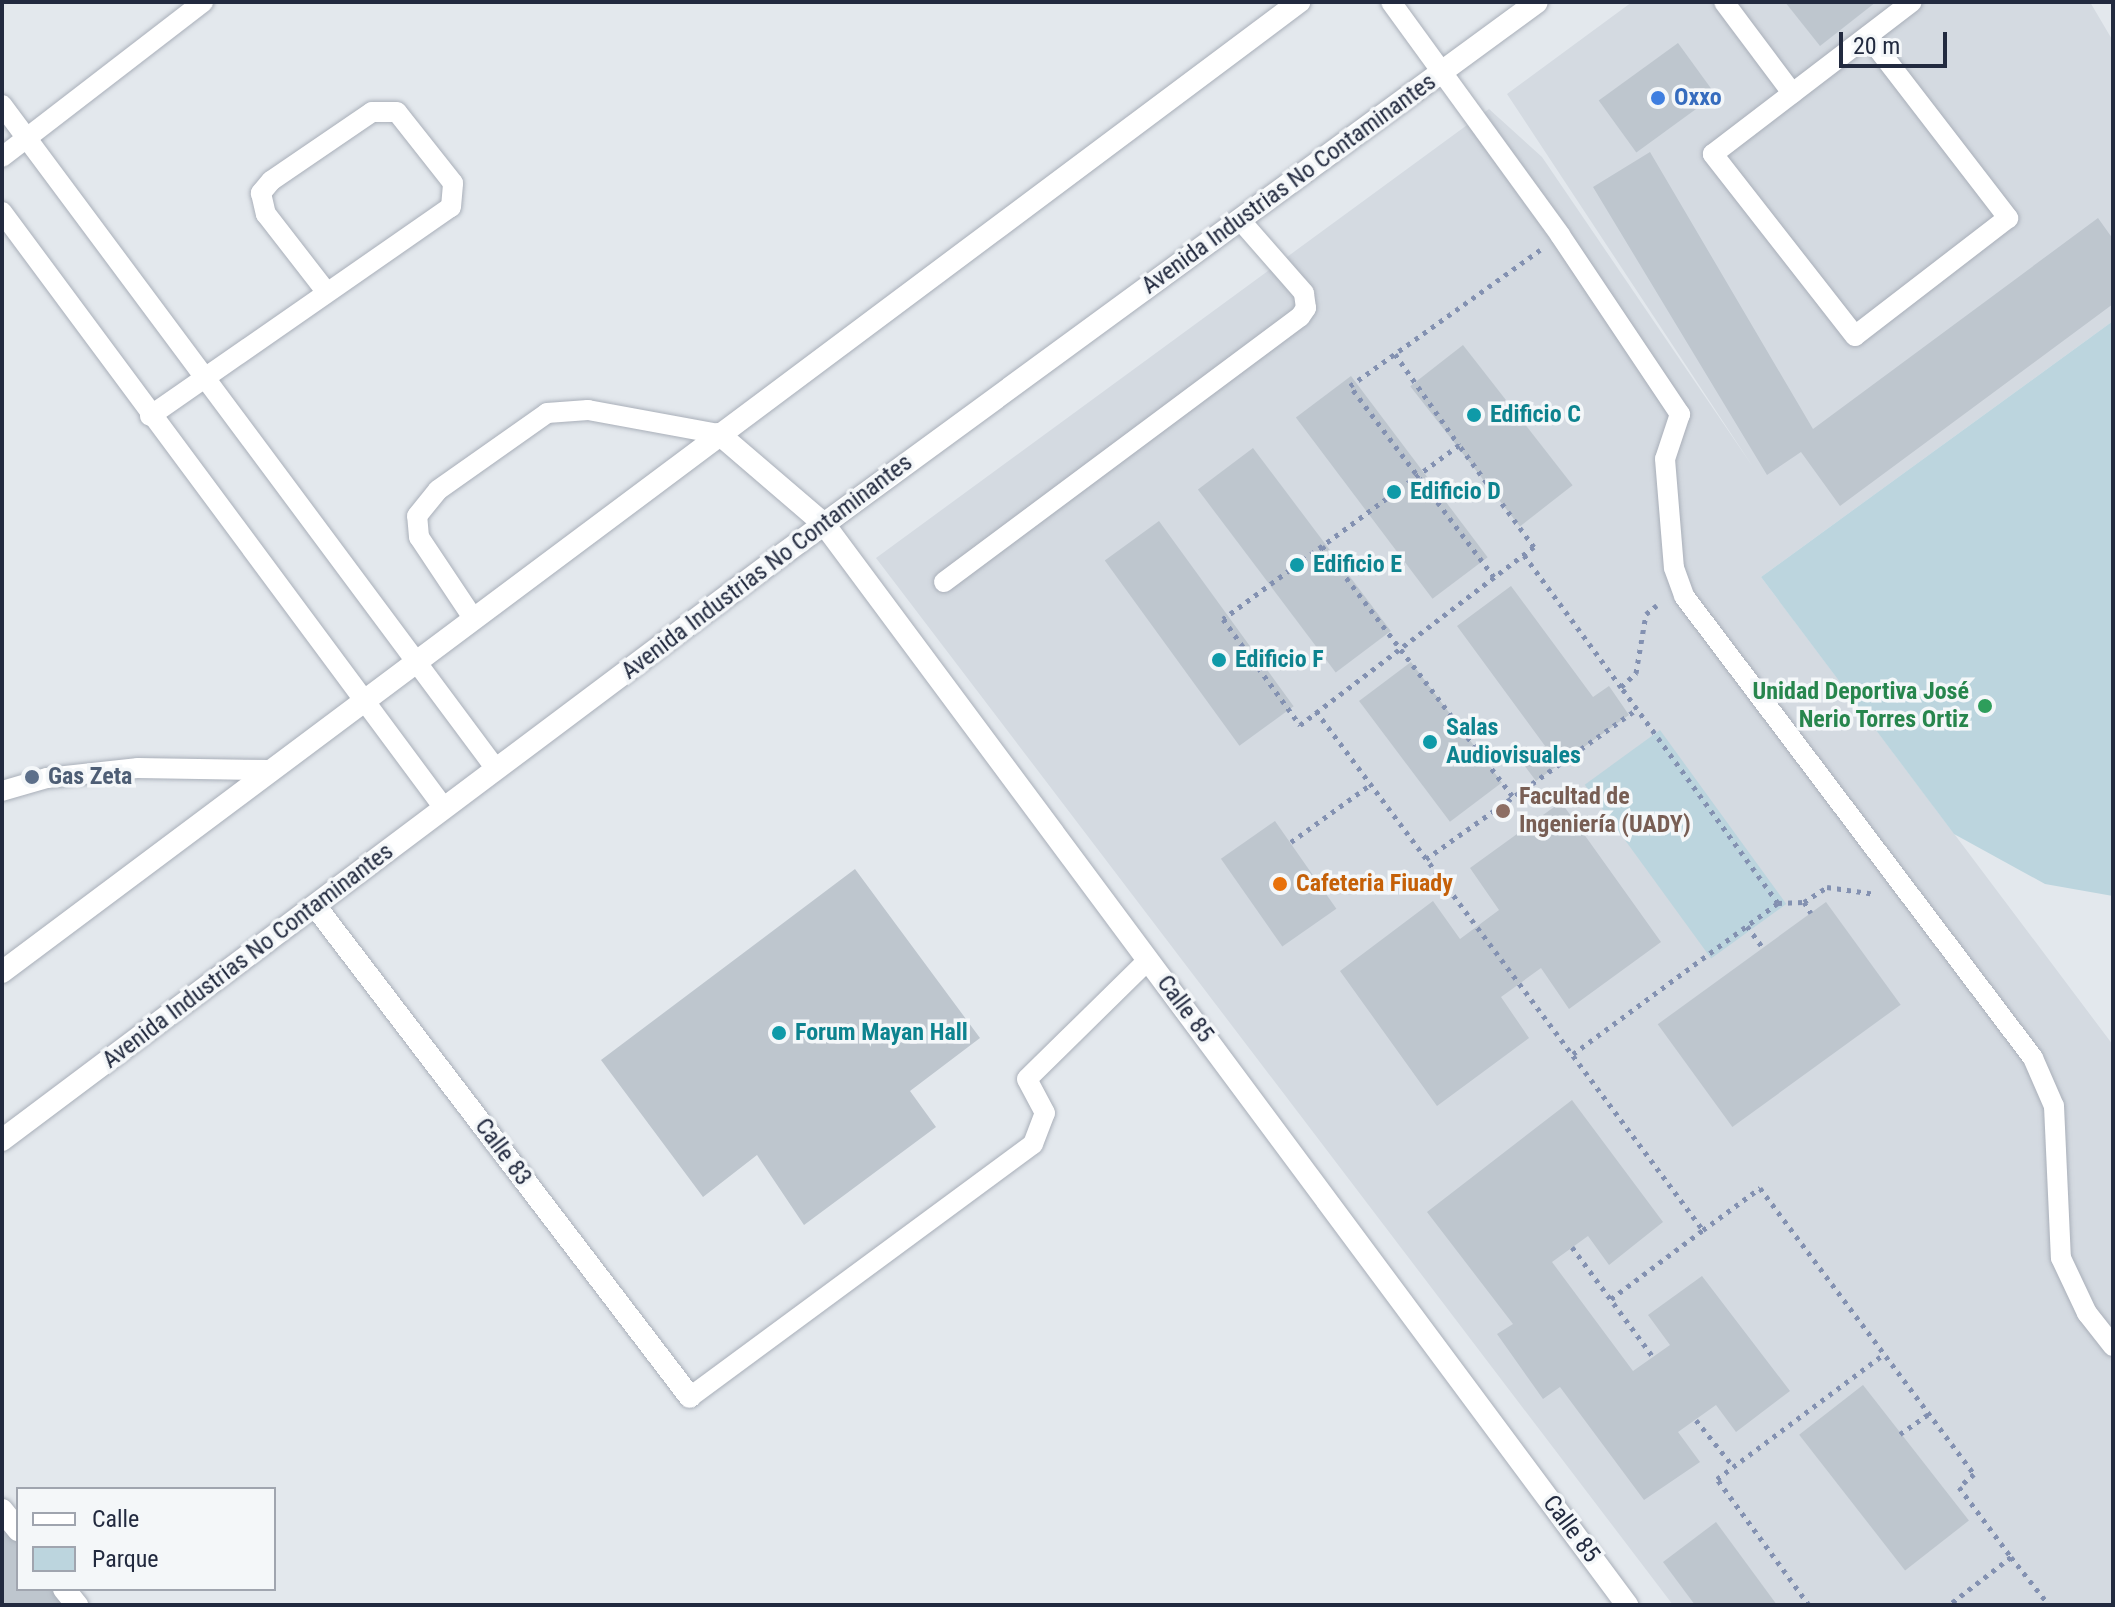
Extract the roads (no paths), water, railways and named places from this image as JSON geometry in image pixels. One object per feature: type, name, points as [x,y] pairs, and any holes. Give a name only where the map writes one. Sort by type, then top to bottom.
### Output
[{"type":"main road","points":[[2,972],[1299,2]]},
{"type":"main road","name":"Avenida Industrias No Contaminantes","points":[[2,1140],[824,524],[1537,2]]},
{"type":"main road","name":"Calle 85","points":[[719,434],[824,524],[1627,1605]]},
{"type":"main road","name":"Calle 83","points":[[316,907],[690,1397]]},
{"type":"main road","points":[[2,1510],[16,1528]]},
{"type":"lane","points":[[2,157],[203,2]]},
{"type":"lane","points":[[1391,2],[1560,235],[1680,414],[1665,459],[1674,568],[1682,588],[2033,1058],[2054,1106],[2061,1258],[2087,1313],[2113,1346]]},
{"type":"lane","points":[[1724,2],[1792,93]]},
{"type":"lane","points":[[1868,36],[2008,218],[1855,336],[1713,154],[1912,2]]},
{"type":"lane","points":[[2,105],[202,378],[496,769]]},
{"type":"lane","points":[[150,416],[325,290],[451,207],[453,183],[397,112],[372,112],[271,181],[261,193],[266,214],[325,290]]},
{"type":"lane","points":[[2,212],[150,416],[444,808]]},
{"type":"lane","points":[[944,582],[1300,317],[1306,308],[1304,293],[1240,220]]},
{"type":"lane","points":[[473,618],[419,537],[417,516],[438,490],[547,413],[588,410],[719,434]]},
{"type":"lane","points":[[2,791],[47,778],[138,768],[270,770]]},
{"type":"lane","points":[[690,1397],[1033,1144],[1045,1113],[1027,1079],[1148,960]]},
{"type":"place","name":"Oxxo","points":[[1658,98]]},
{"type":"place","name":"Edificio C","points":[[1474,415]]},
{"type":"place","name":"Edificio D","points":[[1394,492]]},
{"type":"place","name":"Edificio E","points":[[1297,565]]},
{"type":"place","name":"Edificio F","points":[[1219,660]]},
{"type":"place","name":"Unidad Deportiva José Nerio Torres Ortiz","points":[[1985,706]]},
{"type":"place","name":"Salas Audiovisuales","points":[[1430,742]]},
{"type":"place","name":"Gas Zeta","points":[[32,777]]},
{"type":"place","name":"Facultad de Ingeniería (UADY)","points":[[1503,811]]},
{"type":"place","name":"Cafeteria Fiuady","points":[[1280,884]]},
{"type":"place","name":"Forum Mayan Hall","points":[[779,1033]]}]
